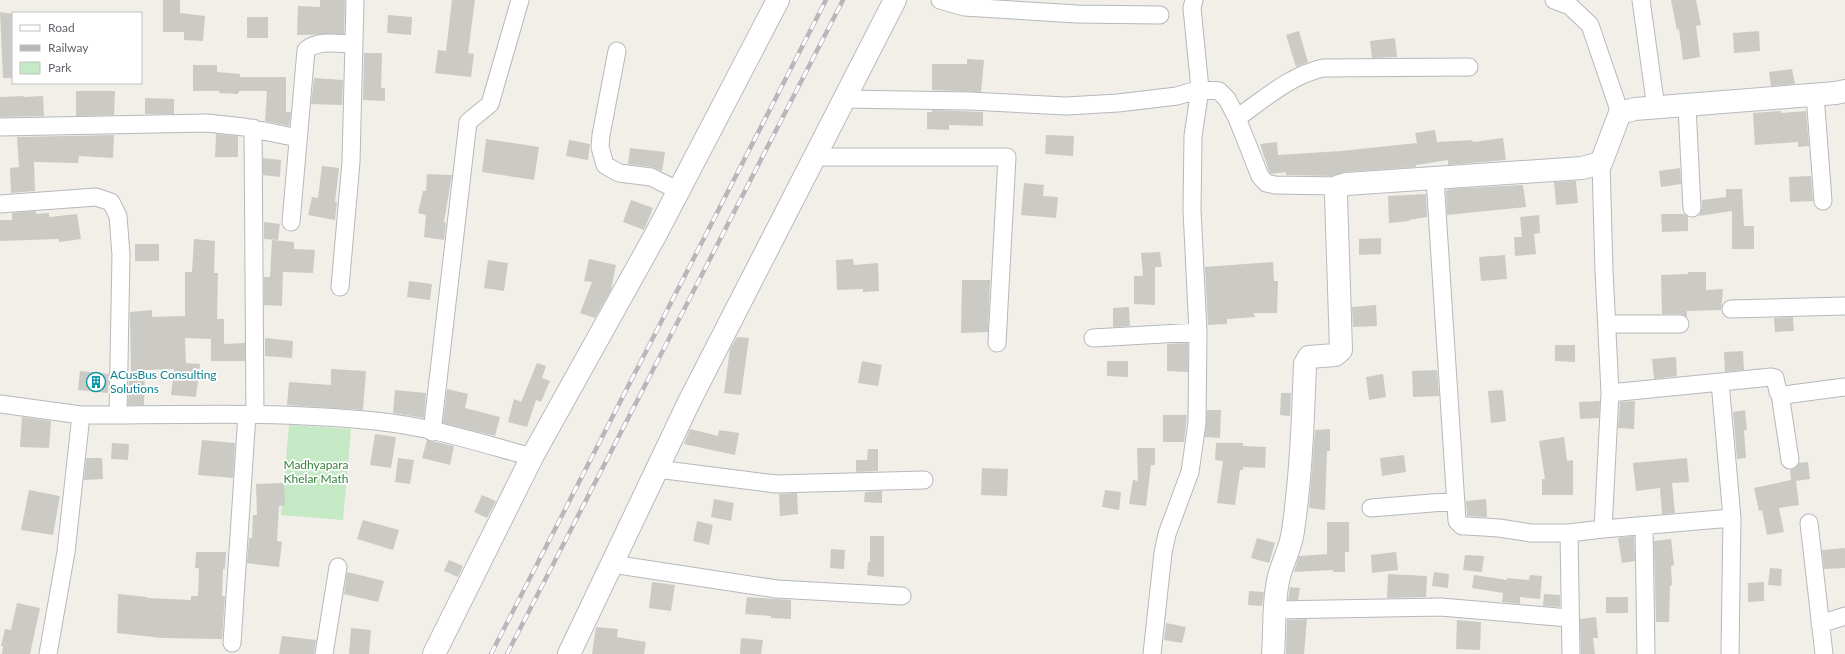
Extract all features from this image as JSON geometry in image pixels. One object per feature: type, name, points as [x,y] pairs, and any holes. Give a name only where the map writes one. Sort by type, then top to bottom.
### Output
[{"type":"street","points":[[340,287],[351,162],[356,0]]},
{"type":"street","points":[[432,432],[468,122],[490,104],[520,0]]},
{"type":"street","points":[[434,654],[532,457],[656,234],[778,0]]},
{"type":"street","points":[[569,654],[689,402],[895,0]]},
{"type":"street","points":[[940,0],[964,8],[1077,14],[1160,14]]},
{"type":"street","points":[[1152,654],[1163,553],[1167,534],[1190,472],[1197,423],[1198,332],[1192,210],[1193,136],[1200,89],[1192,8],[1194,0]]},
{"type":"street","points":[[1554,0],[1570,6],[1590,25],[1620,113],[1601,163],[1610,393],[1604,529]]},
{"type":"street","points":[[1641,0],[1656,108]]},
{"type":"street","points":[[292,222],[306,50],[312,45],[322,43],[354,44]]},
{"type":"street","points":[[617,51],[600,135],[600,147],[606,165],[618,173],[651,177],[679,191]]},
{"type":"street","points":[[1237,118],[1293,80],[1307,72],[1323,68],[1469,67]]},
{"type":"street","points":[[843,99],[970,101],[1066,106],[1118,103],[1177,96],[1200,89],[1219,91],[1227,99],[1237,118],[1260,176],[1266,182],[1275,185],[1338,186],[1346,184],[1582,168],[1601,163]]},
{"type":"street","points":[[1620,113],[1636,109],[1815,95],[1845,91]]},
{"type":"street","points":[[1815,95],[1823,201]]},
{"type":"street","points":[[1687,106],[1692,208]]},
{"type":"street","points":[[0,127],[182,123],[253,128],[298,138]]},
{"type":"street","points":[[232,643],[251,414],[253,128]]},
{"type":"street","points":[[814,157],[1007,157],[997,343]]},
{"type":"street","points":[[1435,179],[1456,501],[1456,521],[1462,526],[1499,528],[1531,533],[1569,533],[1732,518]]},
{"type":"street","points":[[1274,654],[1274,610],[1278,580],[1292,541],[1297,502],[1303,430],[1305,364],[1309,357],[1335,354],[1341,350],[1336,195],[1338,186]]},
{"type":"street","points":[[0,199],[0,204],[96,197],[111,202],[118,216],[121,255],[118,415]]},
{"type":"street","points":[[1731,309],[1845,306]]},
{"type":"street","points":[[1607,324],[1680,324]]},
{"type":"street","points":[[1093,338],[1198,332]]},
{"type":"street","points":[[1610,393],[1771,377],[1776,378],[1780,394],[1790,460]]},
{"type":"street","points":[[1720,382],[1732,518],[1730,654]]},
{"type":"street","points":[[1780,394],[1807,393],[1845,387]]},
{"type":"street","points":[[0,404],[81,415],[251,414],[376,421],[432,432],[532,457]]},
{"type":"street","points":[[48,654],[66,552],[81,415]]},
{"type":"street","points":[[657,469],[776,484],[924,480]]},
{"type":"street","points":[[1371,508],[1456,501]]},
{"type":"street","points":[[1809,523],[1824,654]]},
{"type":"street","points":[[1644,526],[1646,654]]},
{"type":"street","points":[[1569,533],[1569,618],[1571,654]]},
{"type":"street","points":[[612,564],[777,589],[902,596]]},
{"type":"street","points":[[324,654],[338,567]]},
{"type":"street","points":[[1274,610],[1441,608],[1569,618]]},
{"type":"street","points":[[1820,624],[1845,616]]},
{"type":"green space","name":"Madhyapara Khelar Math","points":[[289,425],[351,429],[343,520],[281,515]]},
{"type":"building","points":[[163,0],[180,0],[180,13],[205,16],[203,41],[184,40],[184,32],[163,32]]},
{"type":"building","points":[[320,0],[345,0],[344,34],[297,35],[298,6],[320,7]]},
{"type":"building","points":[[452,0],[475,0],[468,53],[474,54],[471,77],[435,73],[438,50],[446,51]]},
{"type":"building","points":[[1671,0],[1696,0],[1701,25],[1696,26],[1700,57],[1683,60],[1679,29],[1677,30]]},
{"type":"building","points":[[0,12],[12,14],[12,78],[3,78]]},
{"type":"building","points":[[388,15],[412,17],[411,35],[387,33]]},
{"type":"building","points":[[247,17],[268,17],[268,38],[247,38]]},
{"type":"building","points":[[1299,31],[1308,62],[1296,67],[1286,35]]},
{"type":"building","points":[[1759,31],[1760,51],[1734,53],[1733,33]]},
{"type":"building","points":[[1395,38],[1397,57],[1372,58],[1370,41]]},
{"type":"building","points":[[364,53],[382,53],[381,88],[385,88],[385,101],[363,100]]},
{"type":"building","points":[[967,59],[984,60],[981,92],[932,90],[932,64],[967,64]]},
{"type":"building","points":[[193,65],[217,65],[217,72],[240,74],[240,77],[286,77],[286,112],[291,112],[289,126],[265,121],[267,91],[239,91],[238,94],[219,93],[220,91],[193,91]]},
{"type":"building","points":[[1792,69],[1795,84],[1771,86],[1769,72]]},
{"type":"building","points":[[314,78],[343,80],[342,105],[311,104]]},
{"type":"building","points":[[76,91],[115,91],[114,115],[76,116]]},
{"type":"building","points":[[43,96],[44,116],[0,117],[0,97]]},
{"type":"building","points":[[145,98],[174,99],[174,114],[145,114]]},
{"type":"building","points":[[932,110],[983,112],[983,126],[949,125],[949,130],[927,129],[927,112],[932,112]]},
{"type":"building","points":[[1781,111],[1781,113],[1806,111],[1809,146],[1798,147],[1798,142],[1755,145],[1753,113]]},
{"type":"building","points":[[1435,130],[1437,142],[1472,140],[1473,142],[1503,138],[1506,160],[1448,165],[1448,160],[1416,165],[1416,167],[1345,172],[1332,176],[1286,175],[1286,172],[1271,174],[1260,144],[1277,142],[1278,155],[1341,151],[1417,143],[1415,133]]},
{"type":"building","points":[[216,134],[238,136],[238,157],[215,157]]},
{"type":"building","points":[[114,135],[113,158],[79,156],[78,163],[34,162],[35,191],[11,193],[10,168],[19,167],[17,137]]},
{"type":"building","points":[[1046,135],[1074,136],[1073,156],[1045,154]]},
{"type":"building","points":[[486,139],[539,147],[534,180],[482,172]]},
{"type":"building","points":[[569,140],[590,144],[588,160],[566,156]]},
{"type":"building","points":[[630,148],[665,152],[662,171],[652,167],[628,164]]},
{"type":"building","points":[[263,158],[281,160],[280,177],[263,175]]},
{"type":"building","points":[[322,166],[339,168],[335,202],[337,202],[335,220],[308,215],[312,197],[318,198]]},
{"type":"building","points":[[1680,168],[1681,184],[1661,187],[1659,171]]},
{"type":"building","points":[[427,174],[452,175],[444,222],[446,223],[444,240],[424,237],[426,215],[418,213],[423,191],[426,191]]},
{"type":"building","points":[[1811,176],[1813,201],[1790,202],[1789,177]]},
{"type":"building","points":[[1576,181],[1578,203],[1556,205],[1554,182]]},
{"type":"building","points":[[1024,183],[1044,185],[1043,196],[1058,197],[1056,218],[1021,215]]},
{"type":"building","points":[[1523,185],[1526,207],[1447,215],[1446,191],[1450,189]]},
{"type":"building","points":[[1726,189],[1742,189],[1744,226],[1754,226],[1754,249],[1732,249],[1732,211],[1699,216],[1702,208],[1702,200],[1726,197]]},
{"type":"building","points":[[1426,194],[1427,217],[1389,223],[1388,196]]},
{"type":"building","points":[[631,200],[653,208],[644,230],[623,222]]},
{"type":"building","points":[[36,211],[36,214],[49,213],[49,217],[77,214],[81,239],[59,242],[59,239],[0,241],[0,220],[12,220],[12,213]]},
{"type":"building","points":[[1661,214],[1684,214],[1688,217],[1688,231],[1662,232]]},
{"type":"building","points":[[1539,215],[1540,233],[1534,234],[1536,254],[1515,256],[1514,237],[1522,237],[1520,217]]},
{"type":"building","points":[[264,222],[280,224],[278,240],[264,239]]},
{"type":"building","points":[[1381,238],[1381,254],[1359,255],[1359,239]]},
{"type":"building","points":[[194,239],[215,241],[214,273],[218,273],[217,319],[224,319],[224,344],[245,343],[245,361],[211,361],[211,339],[185,338],[186,363],[200,364],[196,397],[171,395],[174,369],[145,370],[144,405],[128,405],[129,376],[131,376],[130,312],[152,310],[152,317],[185,316],[185,272],[192,272]]},
{"type":"building","points":[[272,240],[294,242],[294,249],[315,250],[313,273],[283,272],[282,306],[264,305],[264,277],[270,277]]},
{"type":"building","points":[[135,244],[159,244],[159,261],[135,261]]},
{"type":"building","points":[[1160,252],[1162,267],[1155,267],[1155,305],[1134,304],[1134,276],[1143,276],[1141,253]]},
{"type":"building","points":[[1505,255],[1507,279],[1481,281],[1479,257]]},
{"type":"building","points":[[589,259],[616,265],[611,290],[595,318],[580,313],[592,282],[584,281]]},
{"type":"building","points":[[853,259],[854,265],[878,263],[879,291],[863,292],[863,289],[837,290],[836,260]]},
{"type":"building","points":[[488,260],[508,263],[504,291],[484,288]]},
{"type":"building","points":[[1273,262],[1274,281],[1278,281],[1277,313],[1254,313],[1255,317],[1227,319],[1227,324],[1208,325],[1205,267]]},
{"type":"building","points":[[1688,272],[1706,272],[1706,290],[1723,289],[1721,310],[1687,311],[1687,317],[1680,314],[1662,314],[1661,275],[1688,274]]},
{"type":"building","points":[[962,280],[990,280],[988,332],[961,333]]},
{"type":"building","points":[[409,281],[432,284],[430,300],[407,297]]},
{"type":"building","points":[[1376,305],[1377,326],[1353,327],[1352,307]]},
{"type":"building","points":[[1129,307],[1130,326],[1113,327],[1113,308]]},
{"type":"building","points":[[1793,317],[1794,331],[1775,332],[1774,318]]},
{"type":"building","points":[[737,337],[749,338],[741,395],[724,393],[730,349]]},
{"type":"building","points":[[265,338],[293,341],[292,358],[265,356]]},
{"type":"building","points":[[1188,343],[1188,372],[1167,371],[1167,344]]},
{"type":"building","points":[[1555,345],[1575,345],[1575,362],[1555,361]]},
{"type":"building","points":[[1743,351],[1744,370],[1725,372],[1724,352]]},
{"type":"building","points":[[1676,357],[1677,376],[1654,379],[1652,359]]},
{"type":"building","points":[[862,361],[882,365],[878,386],[858,383]]},
{"type":"building","points":[[1107,361],[1128,361],[1128,377],[1107,376]]},
{"type":"building","points":[[537,363],[546,366],[542,378],[550,381],[541,402],[536,400],[527,427],[508,422],[514,399],[521,402]]},
{"type":"building","points":[[331,369],[366,371],[363,410],[287,405],[289,382],[331,385]]},
{"type":"building","points":[[1437,370],[1439,396],[1413,397],[1412,371]]},
{"type":"building","name":"ACusBus Consulting Solutions","points":[[80,371],[109,374],[108,393],[78,390]]},
{"type":"building","points":[[1383,374],[1386,397],[1369,400],[1366,377]]},
{"type":"building","points":[[447,389],[468,394],[465,408],[500,417],[495,436],[443,423]]},
{"type":"building","points":[[395,390],[426,393],[424,418],[393,413]]},
{"type":"building","points":[[1503,390],[1506,421],[1491,423],[1488,391]]},
{"type":"building","points":[[1281,393],[1291,393],[1290,416],[1280,415]]},
{"type":"building","points":[[1600,401],[1599,418],[1580,419],[1579,402]]},
{"type":"building","points":[[1635,401],[1634,429],[1618,428],[1620,402]]},
{"type":"building","points":[[1207,410],[1221,410],[1220,438],[1205,437]]},
{"type":"building","points":[[1745,410],[1747,430],[1744,430],[1746,458],[1737,459],[1733,412]]},
{"type":"building","points":[[1163,415],[1187,415],[1184,442],[1163,442]]},
{"type":"building","points":[[22,417],[51,421],[49,448],[20,447]]},
{"type":"building","points":[[690,429],[718,436],[719,430],[739,433],[735,455],[684,444]]},
{"type":"building","points":[[1330,429],[1330,451],[1327,451],[1325,510],[1309,508],[1315,430]]},
{"type":"building","points":[[375,434],[396,437],[391,468],[370,465]]},
{"type":"building","points":[[1564,437],[1567,461],[1573,460],[1573,495],[1542,495],[1542,479],[1545,479],[1539,441]]},
{"type":"building","points":[[202,440],[235,443],[233,478],[198,475]]},
{"type":"building","points":[[427,440],[454,446],[450,465],[422,458]]},
{"type":"building","points":[[112,443],[129,444],[128,460],[111,459]]},
{"type":"building","points":[[1216,443],[1243,443],[1243,446],[1266,447],[1265,468],[1243,467],[1243,470],[1240,470],[1235,505],[1217,503],[1223,461],[1215,460]]},
{"type":"building","points":[[1137,448],[1155,448],[1155,465],[1151,465],[1146,506],[1129,504],[1133,480],[1138,481]]},
{"type":"building","points":[[868,449],[878,449],[878,471],[856,472],[856,460],[867,460]]},
{"type":"building","points":[[1404,455],[1406,472],[1382,476],[1380,458]]},
{"type":"building","points":[[86,458],[102,458],[103,479],[84,480]]},
{"type":"building","points":[[398,458],[414,460],[410,484],[395,482]]},
{"type":"building","points":[[1687,458],[1689,482],[1672,483],[1675,513],[1662,514],[1660,488],[1636,491],[1633,463]]},
{"type":"building","points":[[1808,462],[1810,479],[1796,481],[1799,505],[1779,508],[1784,532],[1767,535],[1762,510],[1759,511],[1754,488],[1791,480],[1790,470],[1796,468],[1799,463]]},
{"type":"building","points":[[982,468],[1008,469],[1007,496],[981,495]]},
{"type":"building","points":[[284,483],[285,505],[279,506],[277,541],[282,542],[279,567],[247,563],[249,538],[252,538],[253,515],[257,515],[256,484]]},
{"type":"building","points":[[29,490],[60,496],[53,535],[21,530]]},
{"type":"building","points":[[1105,490],[1121,492],[1119,510],[1102,507]]},
{"type":"building","points":[[882,491],[882,503],[864,502],[865,492]]},
{"type":"building","points":[[797,493],[798,514],[780,516],[779,494]]},
{"type":"building","points":[[482,495],[496,501],[487,518],[474,512]]},
{"type":"building","points":[[714,499],[734,503],[731,521],[711,517]]},
{"type":"building","points":[[1486,499],[1487,517],[1467,516],[1466,501]]},
{"type":"building","points":[[363,520],[399,530],[393,550],[357,539]]},
{"type":"building","points":[[697,521],[713,525],[709,545],[693,541]]},
{"type":"building","points":[[1327,522],[1349,522],[1349,552],[1345,552],[1345,572],[1333,572],[1333,570],[1294,572],[1299,556],[1327,554]]},
{"type":"building","points":[[870,536],[884,536],[884,577],[867,575],[868,562],[870,562]]},
{"type":"building","points":[[1634,536],[1635,561],[1622,563],[1618,538]]},
{"type":"building","points":[[1257,538],[1275,543],[1269,563],[1251,558]]},
{"type":"building","points":[[1671,539],[1674,565],[1671,566],[1672,585],[1670,586],[1669,622],[1656,622],[1654,541]]},
{"type":"building","points":[[1845,548],[1845,568],[1824,569],[1822,550]]},
{"type":"building","points":[[831,549],[845,550],[844,569],[830,568]]},
{"type":"building","points":[[196,552],[226,552],[225,569],[223,569],[222,596],[225,596],[222,639],[162,638],[117,633],[118,594],[147,598],[191,600],[191,596],[198,596],[199,568],[195,568]]},
{"type":"building","points":[[1396,552],[1398,570],[1372,573],[1371,555]]},
{"type":"building","points":[[1465,555],[1484,556],[1482,572],[1463,570]]},
{"type":"building","points":[[449,560],[463,566],[458,577],[444,571]]},
{"type":"building","points":[[1770,568],[1782,569],[1781,586],[1768,585]]},
{"type":"building","points":[[347,572],[384,581],[378,602],[344,594]]},
{"type":"building","points":[[1434,572],[1449,574],[1448,588],[1432,586]]},
{"type":"building","points":[[1388,574],[1427,576],[1426,597],[1387,598]]},
{"type":"building","points":[[1474,575],[1507,580],[1507,578],[1529,580],[1530,575],[1542,576],[1540,599],[1520,597],[1520,604],[1502,602],[1503,593],[1472,588]]},
{"type":"building","points":[[652,582],[675,585],[671,611],[649,608]]},
{"type":"building","points":[[1764,582],[1764,601],[1748,602],[1748,583]]},
{"type":"building","points":[[1290,587],[1300,588],[1298,600],[1288,600]]},
{"type":"building","points":[[1249,591],[1264,592],[1262,606],[1248,605]]},
{"type":"building","points":[[1544,594],[1560,595],[1560,607],[1543,606]]},
{"type":"building","points":[[747,597],[791,600],[791,619],[745,614]]},
{"type":"building","points":[[1606,597],[1628,597],[1628,613],[1606,613]]},
{"type":"building","points":[[17,603],[40,608],[30,654],[2,654],[3,646],[1,646],[5,629],[11,630]]},
{"type":"building","points":[[1596,617],[1598,638],[1593,638],[1595,654],[1581,654],[1580,619]]},
{"type":"building","points":[[1307,619],[1304,654],[1286,654],[1287,620]]},
{"type":"building","points":[[1457,620],[1481,622],[1480,650],[1456,649]]},
{"type":"building","points":[[1166,623],[1186,627],[1182,643],[1164,640]]},
{"type":"building","points":[[596,627],[618,629],[617,637],[646,642],[644,654],[592,654]]},
{"type":"building","points":[[351,628],[371,630],[369,654],[349,654]]},
{"type":"building","points":[[282,636],[316,640],[314,654],[279,654]]},
{"type":"building","points":[[741,638],[763,640],[761,654],[740,654]]},
{"type":"railway","points":[[491,654],[826,0]]},
{"type":"railway","points":[[507,654],[843,0]]},
{"type":"place","name":"ACusBus Consulting Solutions","points":[[96,382]]}]
